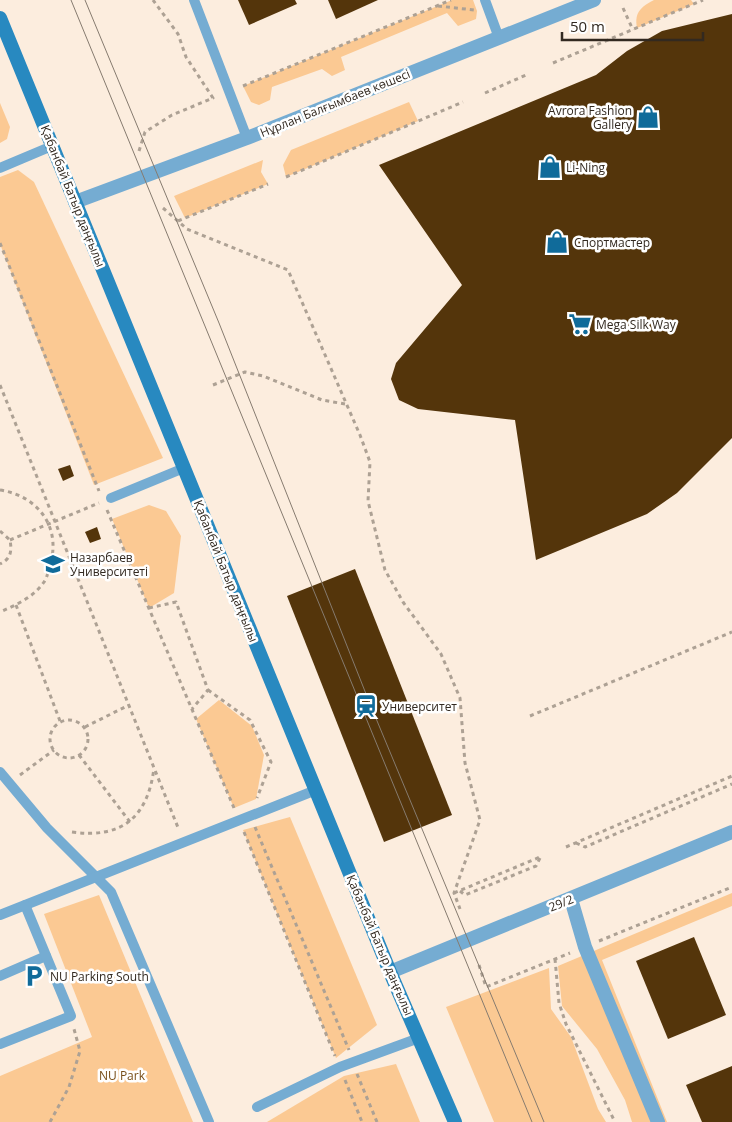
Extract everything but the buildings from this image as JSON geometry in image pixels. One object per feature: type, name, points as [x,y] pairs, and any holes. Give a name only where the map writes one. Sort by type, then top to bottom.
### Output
[{"type":"main road","name":"Қабанбай Батыр даңғылы","points":[[0,18],[390,972],[455,1122]]},
{"type":"street","name":"Нұрлан Балғымбаев көшесі","points":[[75,202],[247,138],[594,0]]},
{"type":"street","name":"29/2","points":[[390,972],[732,832]]},
{"type":"street","points":[[571,899],[585,947],[658,1122]]},
{"type":"lane","points":[[194,0],[247,138]]},
{"type":"lane","points":[[485,0],[499,38]]},
{"type":"lane","points":[[0,168],[52,146]]},
{"type":"lane","points":[[107,499],[184,468]]},
{"type":"lane","points":[[0,772],[47,828],[111,892],[209,1122]]},
{"type":"lane","points":[[0,916],[95,876],[316,790]]},
{"type":"lane","points":[[0,1044],[71,1016],[25,905]]},
{"type":"lane","points":[[0,976],[46,956]]},
{"type":"lane","points":[[256,1107],[340,1067],[419,1038]]},
{"type":"path","points":[[139,151],[145,132],[172,115],[213,98],[186,56],[178,34],[153,0]]},
{"type":"path","points":[[243,86],[451,0]]},
{"type":"path","points":[[553,63],[702,0]]},
{"type":"path","points":[[623,8],[633,30]]},
{"type":"path","points":[[485,92],[526,75]]},
{"type":"path","points":[[286,177],[463,102]]},
{"type":"path","points":[[178,221],[268,184]]},
{"type":"path","points":[[163,208],[187,229],[288,270],[346,404],[370,462],[368,501],[385,570],[403,602],[440,654],[460,698],[465,763],[480,820],[454,893],[460,909]]},
{"type":"path","points":[[0,243],[362,1122]]},
{"type":"path","points":[[213,385],[245,372],[263,376],[322,400],[346,404]]},
{"type":"path","points":[[0,385],[183,841]]},
{"type":"path","points":[[0,490],[17,493],[38,507],[48,524],[55,544],[53,558],[44,582],[26,600],[0,612]]},
{"type":"path","points":[[10,540],[107,499]]},
{"type":"path","points":[[0,531],[10,540],[12,551],[7,561],[0,564]]},
{"type":"path","points":[[149,608],[176,602],[208,690],[250,720],[270,762],[250,815],[377,1122]]},
{"type":"path","points":[[16,604],[60,721]]},
{"type":"path","points":[[530,716],[732,632]]},
{"type":"path","points":[[192,709],[208,690]]},
{"type":"path","points":[[85,727],[129,705]]},
{"type":"path","points":[[74,719],[85,727],[89,740],[84,753],[71,759],[58,756],[50,745],[51,731],[60,721],[74,719]]},
{"type":"path","points":[[10,782],[54,750]]},
{"type":"path","points":[[79,755],[130,822]]},
{"type":"path","points":[[47,828],[96,834],[113,830],[130,822],[141,809],[149,795],[154,768]]},
{"type":"path","points":[[566,847],[732,776]]},
{"type":"path","points":[[576,843],[585,848],[732,784]]},
{"type":"path","points":[[454,893],[541,856],[536,866],[465,895],[460,891]]},
{"type":"path","points":[[556,959],[559,1003],[566,1024],[615,1122]]},
{"type":"path","points":[[50,1122],[69,1088],[80,1051],[71,1016]]},
{"type":"green space","points":[[452,0],[473,0],[477,11],[476,19],[458,26],[447,13],[341,57],[345,70],[332,76],[322,69],[272,87],[270,100],[259,105],[251,102],[243,86]]},
{"type":"green space","points":[[654,0],[691,0],[694,4],[637,28],[636,22],[639,11]]},
{"type":"green space","points":[[409,102],[418,121],[286,177],[283,165],[291,150]]},
{"type":"green space","points":[[0,103],[10,127],[7,139],[0,143]]},
{"type":"green space","points":[[263,160],[261,172],[268,184],[185,218],[174,196]]},
{"type":"green space","points":[[18,170],[34,182],[163,458],[94,485],[0,244],[0,177]]},
{"type":"green space","points":[[149,505],[166,511],[181,536],[174,593],[149,608],[112,519]]},
{"type":"green space","points":[[219,700],[252,726],[264,755],[256,799],[234,808],[196,719]]},
{"type":"green space","points":[[290,817],[377,1025],[336,1058],[243,830]]},
{"type":"green space","points":[[732,893],[732,906],[602,960],[667,1122],[632,1122],[625,1100],[597,1049],[562,1006],[558,966]]},
{"type":"green space","name":"NU Park","points":[[99,895],[193,1122],[0,1122],[0,1076],[92,1037],[44,914]]},
{"type":"green space","points":[[549,968],[551,1009],[571,1037],[598,1109],[606,1122],[494,1122],[446,1007]]},
{"type":"green space","points":[[396,1064],[420,1122],[267,1122],[344,1076]]},
{"type":"tram line","points":[[71,0],[532,1122]]},
{"type":"tram line","points":[[85,0],[219,323],[370,704],[544,1122]]},
{"type":"place","name":"Avrora Fashion Gallery","points":[[648,117]]},
{"type":"place","name":"Li-Ning","points":[[550,167]]},
{"type":"place","name":"Спортмастер","points":[[557,242]]},
{"type":"place","name":"Mega Silk Way","points":[[580,324]]},
{"type":"place","name":"Назарбаев Университеті","points":[[53,564]]},
{"type":"place","name":"Университет","points":[[366,706]]},
{"type":"place","name":"NU Parking South","points":[[34,976]]}]
